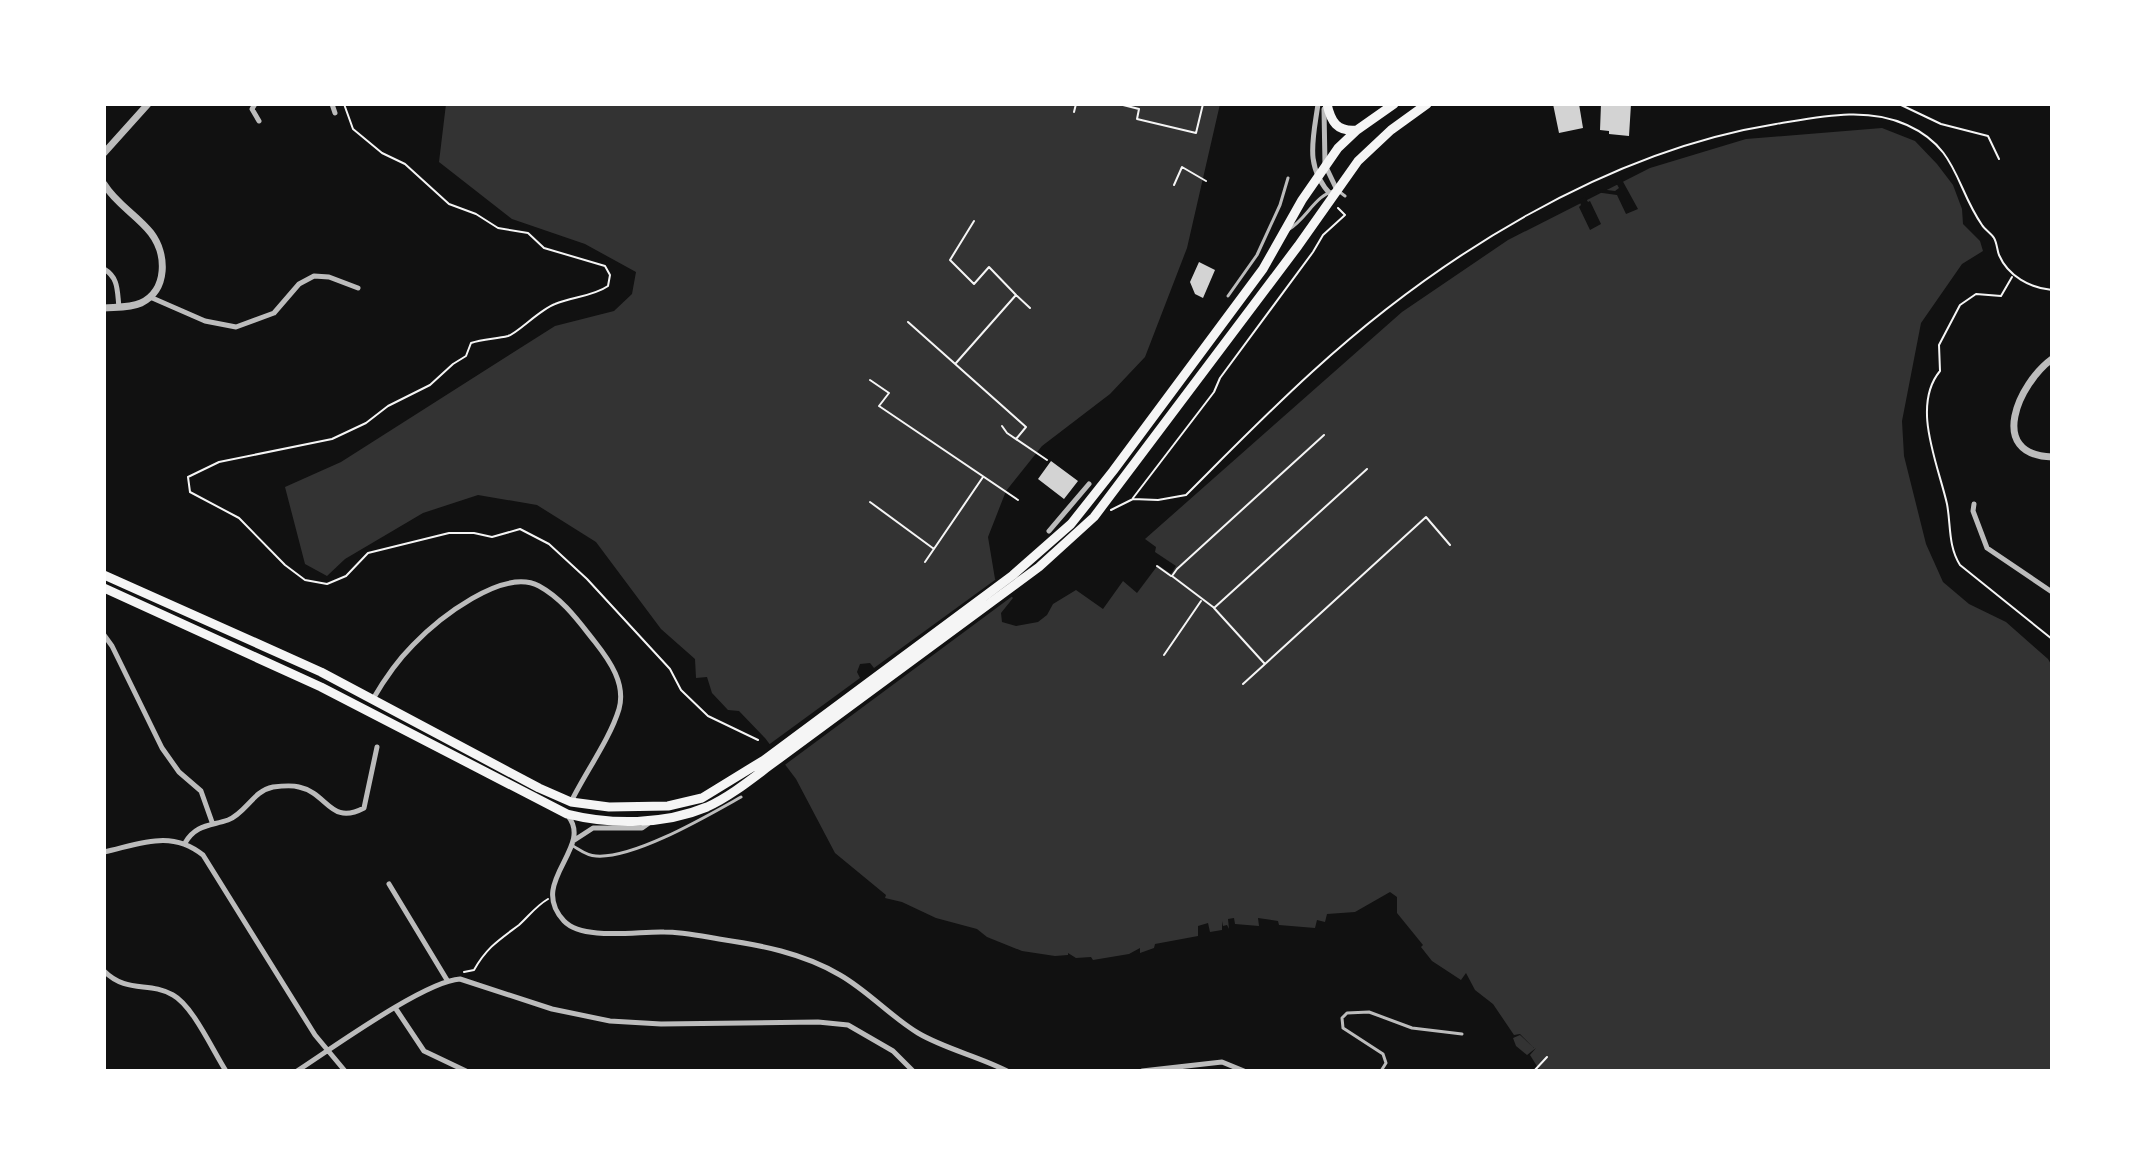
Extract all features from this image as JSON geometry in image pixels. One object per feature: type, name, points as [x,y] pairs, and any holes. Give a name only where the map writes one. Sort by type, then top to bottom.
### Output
[{"type":"highway","points":[[1326,104],[1332,122],[1338,128],[1357,130]]},
{"type":"highway","points":[[1016,579],[1071,524],[1091,499],[1263,269],[1325,165],[1357,130],[1394,104]]},
{"type":"highway","points":[[104,588],[367,709],[567,814],[608,821],[653,820],[706,807],[725,798],[766,763],[1016,579],[1059,551],[1094,517],[1374,145],[1427,104]]},
{"type":"highway","points":[[104,575],[321,672],[571,802],[619,807],[683,803],[718,790],[766,763]]},
{"type":"highway","points":[[367,709],[373,699]]},
{"type":"street","points":[[104,153],[148,104]]},
{"type":"street","points":[[255,104],[252,109],[259,121]]},
{"type":"street","points":[[332,104],[335,113]]},
{"type":"street","points":[[1318,104],[1312,160],[1317,177],[1337,195]]},
{"type":"street","points":[[1326,104],[1325,165],[1337,195]]},
{"type":"street","points":[[104,184],[151,234],[158,245],[163,270],[161,278],[141,303],[104,308]]},
{"type":"street","points":[[104,269],[117,283],[119,307]]},
{"type":"street","points":[[149,296],[205,321],[236,327],[274,313],[299,284],[314,276],[329,277],[358,288]]},
{"type":"street","points":[[2052,359],[2030,378],[2017,406],[2014,423],[2021,448],[2034,456],[2052,457]]},
{"type":"street","points":[[1049,531],[1089,484]]},
{"type":"street","points":[[1974,504],[1973,511],[1987,548],[2052,592]]},
{"type":"street","points":[[373,699],[383,681],[412,645],[441,620],[482,593],[513,580],[538,585],[569,609],[618,675],[619,707],[571,802]]},
{"type":"street","points":[[104,635],[170,761],[206,799],[212,822]]},
{"type":"street","points":[[185,843],[190,835],[212,822],[229,820],[257,794],[270,788],[298,786],[342,815],[354,814],[364,808],[377,747]]},
{"type":"street","points":[[567,814],[575,826],[572,843],[556,875],[553,897],[562,919],[581,931],[668,932],[766,946],[815,961],[842,976],[919,1033],[1007,1071]]},
{"type":"street","points":[[572,843],[593,828],[642,828],[653,820]]},
{"type":"street","points":[[104,852],[158,840],[185,843],[203,855],[327,1052],[345,1071]]},
{"type":"street","points":[[389,884],[447,980]]},
{"type":"street","points":[[104,971],[125,985],[160,990],[182,1001],[226,1071]]},
{"type":"street","points":[[297,1071],[396,1009],[447,980],[456,979],[552,1009],[610,1021],[661,1024],[818,1022],[848,1025],[893,1051],[913,1071]]},
{"type":"street","points":[[396,1009],[424,1051],[466,1071]]},
{"type":"street","points":[[1142,1071],[1222,1062],[1244,1071]]},
{"type":"lane","points":[[1228,296],[1257,255],[1280,205],[1288,178]]},
{"type":"lane","points":[[1284,233],[1301,222],[1314,203],[1337,195]]},
{"type":"lane","points":[[572,843],[591,856],[610,856],[682,829],[741,797]]},
{"type":"lane","points":[[1381,1071],[1386,1063],[1383,1054],[1343,1028],[1342,1018],[1347,1013],[1369,1012],[1412,1028],[1462,1034]]},
{"type":"path","points":[[344,104],[353,129],[382,153],[405,164],[449,204],[476,214],[498,228],[528,233],[544,248],[605,266],[610,275],[608,286],[550,305],[511,336],[485,338],[471,343],[466,356],[430,385],[343,434],[332,439],[219,462],[188,477],[190,492],[239,518],[285,565],[305,580],[327,584],[346,576],[368,553],[449,533],[492,537],[520,529],[549,544],[587,579],[670,669],[681,690],[708,716],[758,740]]},
{"type":"path","points":[[1074,112],[1076,104]]},
{"type":"path","points":[[1119,104],[1139,109],[1137,119],[1196,133],[1203,104]]},
{"type":"path","points":[[1899,104],[1941,124],[1988,136],[1999,159]]},
{"type":"path","points":[[1133,499],[1158,500],[1186,495],[1333,354],[1431,278],[1502,231],[1614,170],[1723,134],[1847,114],[1907,125],[1934,142],[1947,157],[1981,223],[1993,236],[2000,258],[2013,276],[2052,290]]},
{"type":"path","points":[[1174,185],[1182,167],[1206,181]]},
{"type":"path","points":[[1128,502],[1214,392],[1220,378],[1313,252],[1316,243],[1345,215],[1337,206],[1337,195]]},
{"type":"path","points":[[974,221],[950,260],[974,284],[989,267],[1030,308]]},
{"type":"path","points":[[2013,276],[2001,296],[1976,294],[1960,305],[1939,345],[1940,371],[1930,383],[1927,395],[1930,445],[1947,505],[1952,553],[1960,565],[2052,639]]},
{"type":"path","points":[[956,363],[1016,295]]},
{"type":"path","points":[[908,322],[1026,427],[1016,439]]},
{"type":"path","points":[[870,380],[889,393],[879,406],[1018,500]]},
{"type":"path","points":[[1002,426],[1047,460]]},
{"type":"path","points":[[1172,576],[1324,435]]},
{"type":"path","points":[[1214,608],[1367,469]]},
{"type":"path","points":[[925,562],[983,477]]},
{"type":"path","points":[[870,502],[935,549]]},
{"type":"path","points":[[1243,684],[1426,517],[1450,545]]},
{"type":"path","points":[[1157,566],[1214,608],[1264,663]]},
{"type":"path","points":[[1164,655],[1202,600]]},
{"type":"path","points":[[456,979],[458,972],[474,970],[494,941],[520,924],[538,905],[553,897]]},
{"type":"path","points":[[1534,1071],[1547,1057]]},
{"type":"shaded area","points":[[446,104],[1220,104],[1187,248],[1145,357],[1110,394],[1042,446],[1006,491],[988,537],[995,579],[1013,598],[1001,613],[1002,622],[1016,626],[1038,622],[1047,615],[1053,604],[1076,590],[1103,609],[1123,581],[1137,593],[1158,565],[1171,574],[1176,566],[1155,552],[1156,547],[1145,539],[1402,312],[1508,240],[1650,168],[1746,139],[1882,128],[1915,141],[1953,185],[1962,209],[1963,224],[1980,241],[1983,251],[1962,264],[1921,323],[1902,421],[1904,456],[1926,544],[1943,582],[1969,604],[2006,622],[2052,666],[2052,1071],[1540,1071],[1530,1055],[1536,1048],[1527,1055],[1516,1046],[1513,1038],[1520,1035],[1534,1048],[1520,1034],[1514,1035],[1493,1004],[1475,990],[1466,973],[1461,980],[1432,961],[1397,913],[1397,897],[1390,892],[1355,912],[1327,914],[1325,922],[1317,920],[1315,928],[1279,925],[1278,921],[1258,918],[1259,926],[1235,924],[1234,918],[1228,919],[1229,929],[1227,925],[1223,926],[1222,921],[1222,930],[1210,932],[1208,923],[1198,926],[1198,936],[1155,944],[1154,948],[1140,953],[1140,948],[1129,954],[1093,960],[1091,957],[1076,958],[1068,953],[1055,956],[1022,951],[987,937],[977,929],[936,918],[902,902],[885,898],[886,895],[835,853],[796,779],[765,738],[739,711],[728,710],[712,693],[707,677],[696,678],[695,659],[661,629],[596,542],[537,505],[478,495],[423,513],[345,559],[327,576],[305,564],[285,487],[341,462],[555,326],[614,311],[632,294],[636,272],[585,244],[512,219],[439,162]]},
{"type":"pier","points":[[1621,178],[1638,209],[1626,214],[1617,195],[1595,192],[1599,189],[1615,191],[1619,188],[1615,181]]},
{"type":"pier","points":[[1585,197],[1601,224],[1590,230],[1579,207],[1579,200]]},
{"type":"pier","points":[[999,577],[1014,595],[782,767],[767,746],[860,678],[857,672],[860,664],[870,663],[874,668]]},
{"type":"building","points":[[1553,104],[1579,104],[1583,128],[1559,133]]},
{"type":"building","points":[[1601,104],[1631,104],[1629,136],[1600,130]]},
{"type":"building","points":[[1199,262],[1215,270],[1203,298],[1195,294],[1190,282]]},
{"type":"building","points":[[1051,461],[1078,481],[1064,499],[1038,479]]}]
